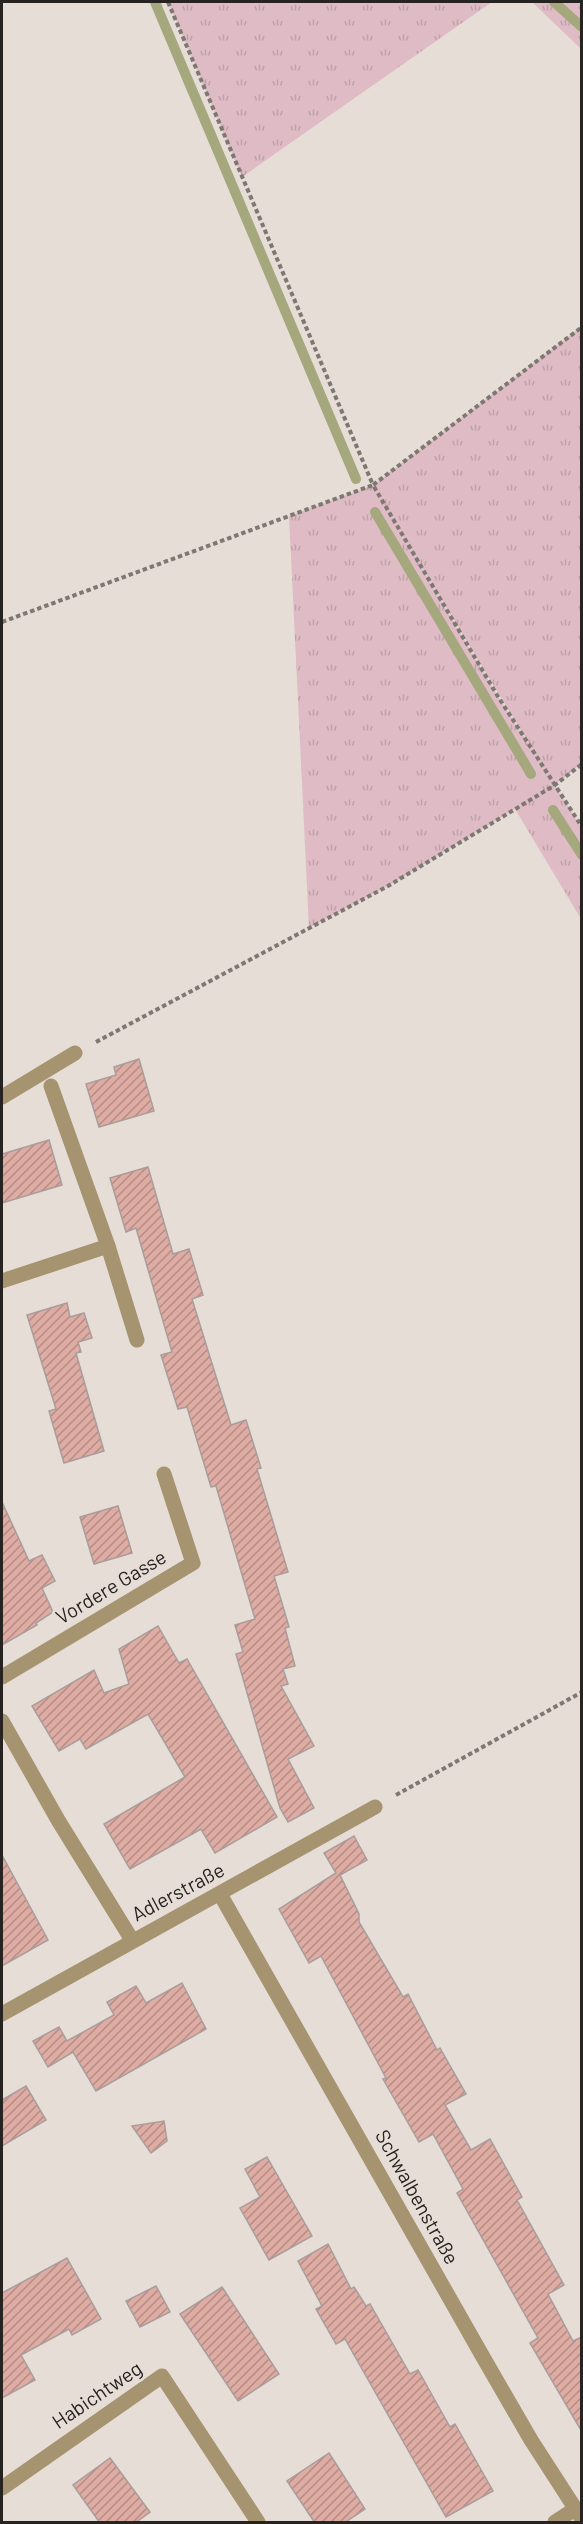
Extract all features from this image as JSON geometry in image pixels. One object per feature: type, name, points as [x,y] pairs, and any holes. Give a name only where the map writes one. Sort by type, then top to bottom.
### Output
[{"type":"street","points":[[2,1097],[75,1053]]},
{"type":"street","points":[[51,1086],[108,1246],[137,1341]]},
{"type":"street","points":[[2,1281],[108,1246]]},
{"type":"street","name":"Vordere Gasse","points":[[2,1677],[193,1563],[164,1474]]},
{"type":"street","points":[[2,1721],[58,1820],[132,1940]]},
{"type":"street","name":"Adlerstraße","points":[[2,2014],[375,1807]]},
{"type":"street","name":"Schwalbenstraße","points":[[220,1894],[483,2357],[578,2514]]},
{"type":"street","name":"Habichtweg","points":[[2,2488],[162,2376],[258,2523]]},
{"type":"street","points":[[555,2523],[578,2514]]},
{"type":"path","points":[[168,2],[373,485],[496,695],[582,827]]},
{"type":"path","points":[[2,622],[373,485],[582,327]]},
{"type":"path","points":[[75,1053],[388,886],[555,785],[582,765]]},
{"type":"path","points":[[375,1807],[582,1692]]},
{"type":"green space","points":[[168,2],[492,2],[242,177]]},
{"type":"green space","points":[[532,2],[581,2],[581,49]]},
{"type":"green space","points":[[581,327],[581,764],[555,785],[581,827],[581,919],[515,809],[388,886],[309,928],[289,516],[373,485]],"holes":[[[412,551],[537,757],[497,695]]]},
{"type":"building","points":[[139,1059],[154,1111],[99,1127],[86,1084],[116,1075],[114,1067]]},
{"type":"building","points":[[49,1140],[62,1185],[2,1203],[2,1154]]},
{"type":"building","points":[[148,1167],[173,1254],[189,1249],[203,1295],[192,1299],[231,1425],[246,1420],[261,1468],[257,1469],[288,1572],[274,1576],[289,1627],[285,1628],[295,1666],[283,1669],[288,1684],[281,1686],[314,1746],[288,1759],[314,1808],[288,1822],[280,1808],[236,1654],[243,1652],[235,1625],[255,1619],[216,1486],[211,1487],[187,1407],[178,1409],[161,1355],[172,1352],[136,1228],[126,1232],[110,1178]]},
{"type":"building","points":[[67,1303],[70,1317],[84,1313],[92,1338],[78,1342],[81,1352],[76,1353],[104,1451],[64,1463],[49,1411],[56,1409],[27,1315]]},
{"type":"building","points":[[2,1502],[29,1561],[42,1555],[55,1581],[42,1588],[53,1612],[36,1623],[37,1625],[2,1645]]},
{"type":"building","points":[[118,1506],[132,1553],[94,1564],[80,1517]]},
{"type":"building","points":[[158,1626],[179,1663],[187,1659],[277,1817],[215,1853],[201,1829],[130,1869],[104,1824],[185,1777],[148,1714],[86,1749],[80,1739],[59,1751],[32,1706],[94,1670],[104,1693],[129,1684],[119,1649]]},
{"type":"building","points":[[354,1836],[367,1860],[340,1875],[359,1914],[359,1922],[403,1997],[408,1994],[437,2050],[440,2048],[466,2094],[445,2105],[471,2150],[490,2139],[522,2197],[517,2200],[564,2285],[548,2294],[573,2341],[582,2337],[582,2432],[530,2343],[538,2338],[457,2193],[463,2189],[433,2134],[419,2142],[383,2079],[386,2078],[321,1956],[309,1963],[279,1909],[336,1873],[324,1853]]},
{"type":"building","points":[[2,1855],[48,1940],[2,1966]]},
{"type":"building","points":[[182,1983],[206,2029],[96,2091],[73,2052],[48,2067],[33,2041],[59,2027],[67,2041],[114,2015],[107,2002],[136,1986],[146,2003]]},
{"type":"building","points":[[26,2086],[46,2120],[2,2146],[2,2100]]},
{"type":"building","points":[[164,2121],[167,2141],[151,2153],[132,2126]]},
{"type":"building","points":[[267,2157],[312,2236],[269,2260],[240,2208],[260,2197],[245,2169]]},
{"type":"building","points":[[328,2244],[351,2289],[354,2287],[366,2306],[370,2304],[410,2374],[418,2370],[450,2427],[455,2424],[493,2491],[446,2517],[345,2339],[336,2344],[316,2309],[322,2306],[298,2261]]},
{"type":"building","points":[[67,2258],[101,2319],[72,2335],[69,2329],[21,2355],[35,2380],[2,2398],[2,2293]]},
{"type":"building","points":[[156,2286],[170,2312],[140,2327],[126,2301]]},
{"type":"building","points":[[222,2287],[279,2374],[238,2401],[180,2314]]},
{"type":"building","points":[[329,2453],[365,2509],[344,2523],[315,2523],[287,2481]]},
{"type":"building","points":[[110,2458],[150,2512],[135,2523],[100,2523],[73,2485]]},
{"type":"waterway","points":[[155,2],[356,479]]},
{"type":"waterway","points":[[554,2],[582,27]]},
{"type":"waterway","points":[[375,512],[531,774]]},
{"type":"waterway","points":[[553,810],[582,855]]}]
